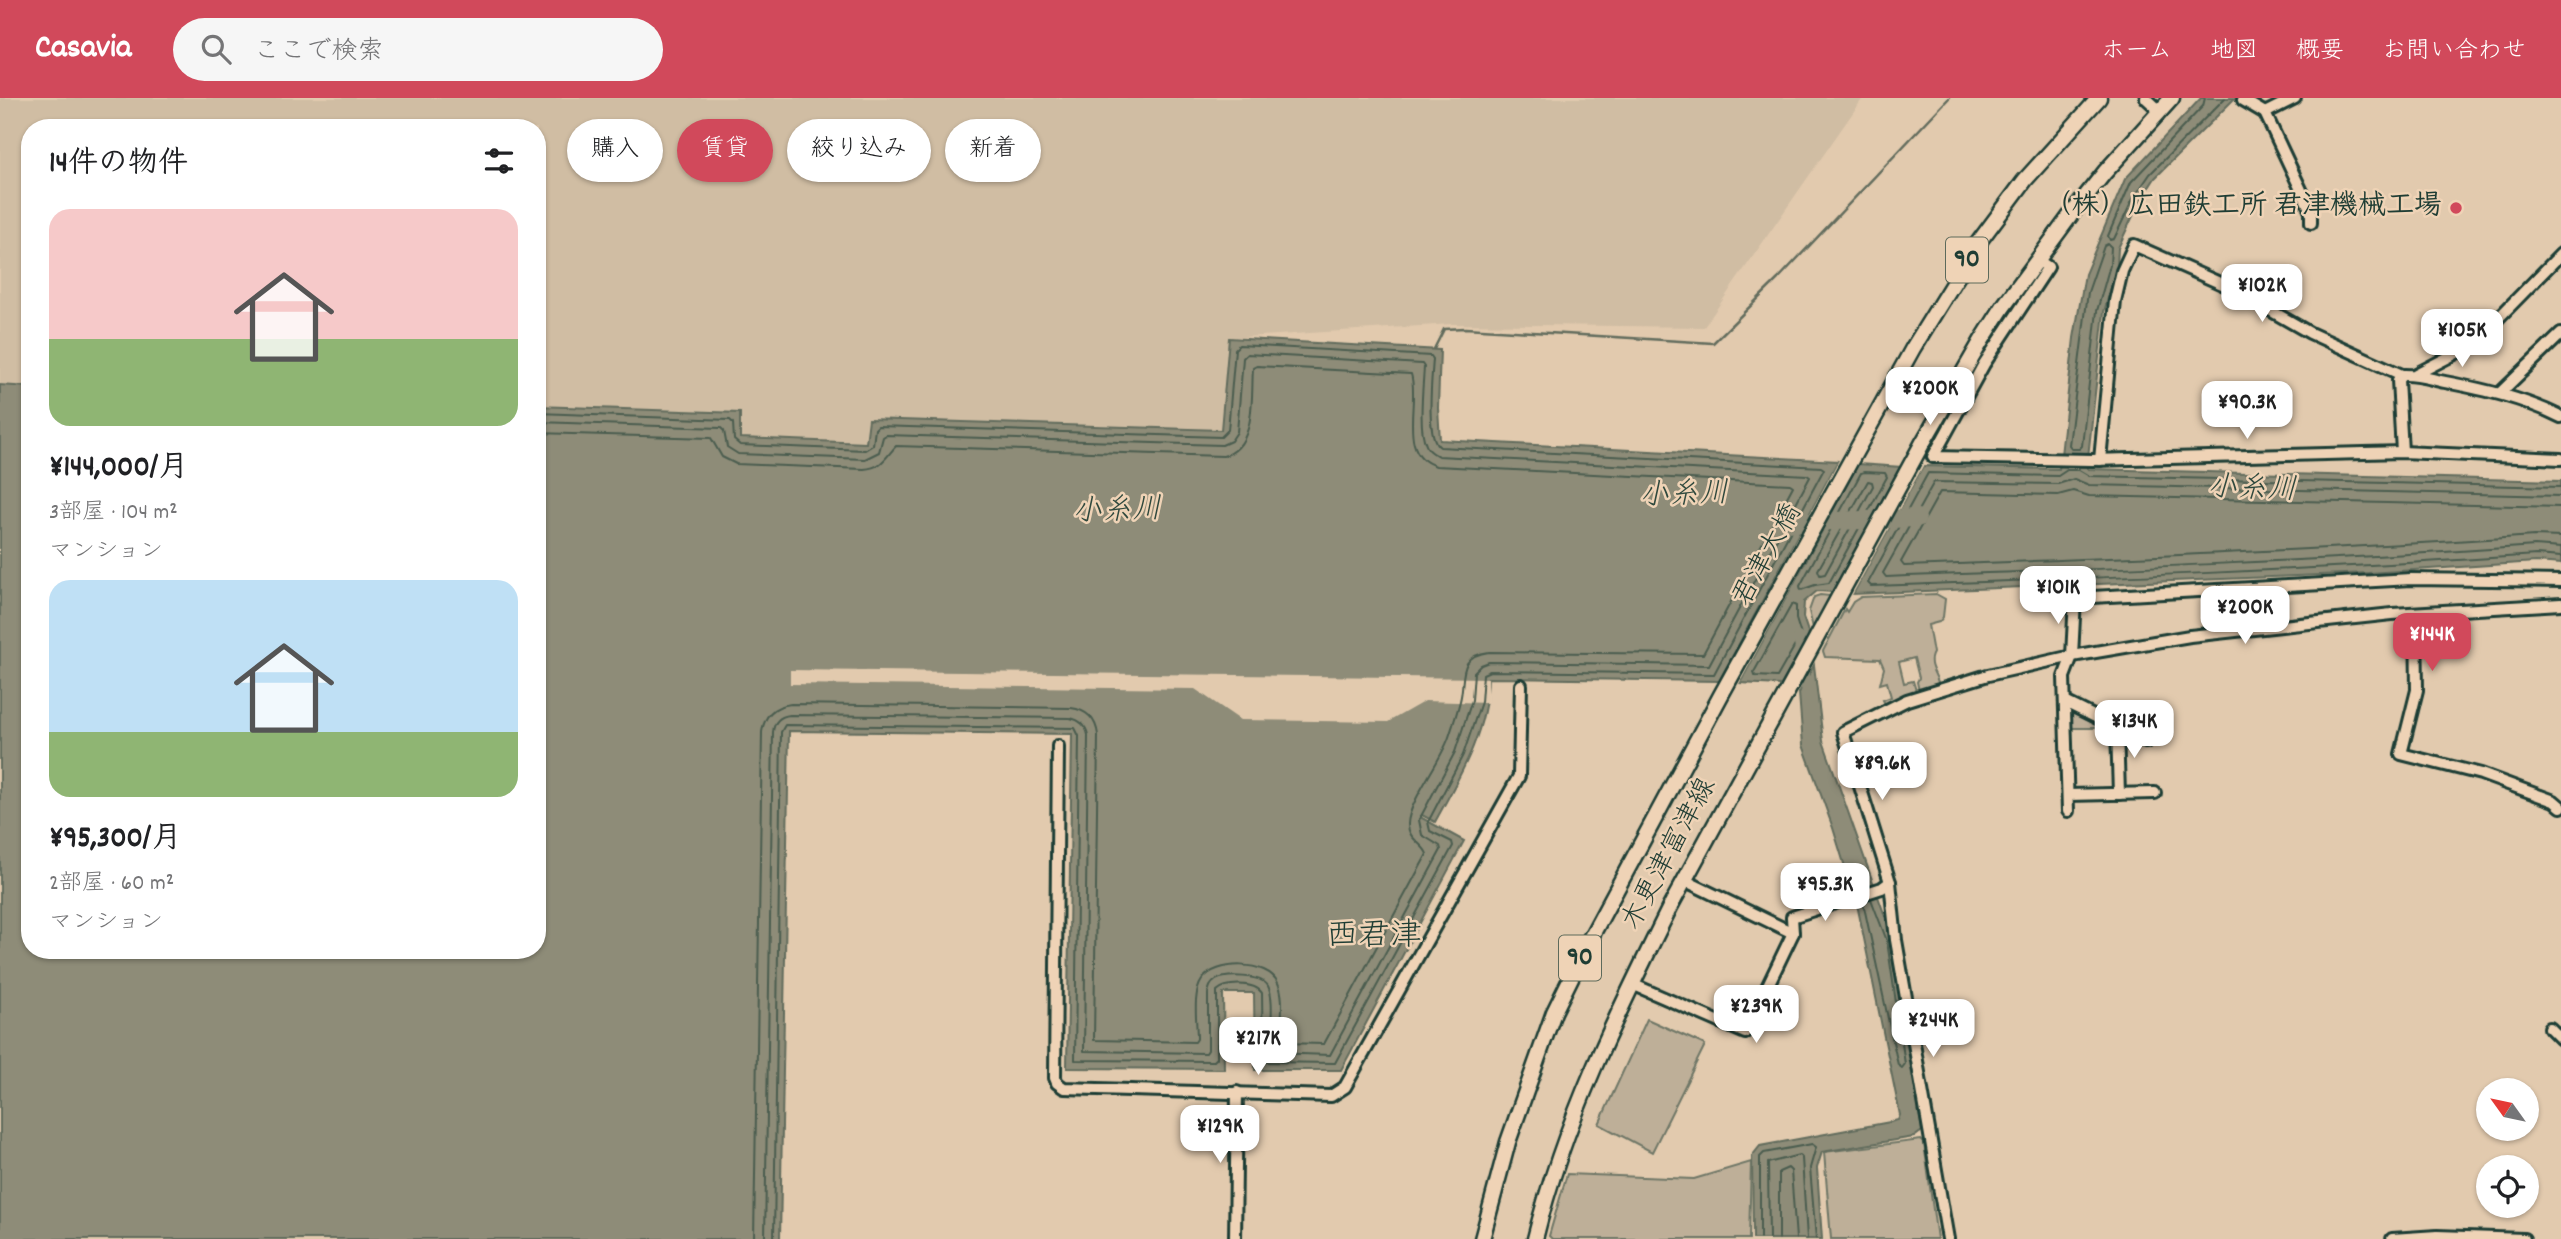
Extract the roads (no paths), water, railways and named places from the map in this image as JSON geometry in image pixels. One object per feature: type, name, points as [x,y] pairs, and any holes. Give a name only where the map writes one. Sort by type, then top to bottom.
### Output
[{"type":"main road","name":"君津大橋","points":[[1721,695],[1913,348],[1978,243],[2025,180],[2099,98]]},
{"type":"main road","name":"90","points":[[2037,260],[2105,172],[2172,98]]},
{"type":"main road","name":"木更津富津線","points":[[1535,1239],[1557,1161],[1581,1094],[1684,880],[1922,444],[1982,340],[2037,260]]},
{"type":"main road","name":"木更津富津線","points":[[1482,1239],[1508,1142],[1554,1012],[1591,937],[1721,695]]},
{"type":"street","points":[[2146,98],[2160,111]]},
{"type":"street","points":[[2265,113],[2295,98]]},
{"type":"street","points":[[2243,100],[2265,113],[2311,211],[2311,223]]},
{"type":"street","points":[[2096,460],[2115,301],[2122,271],[2134,245],[2231,288],[2310,333],[2402,375],[2416,374],[2500,393],[2535,404],[2561,417]]},
{"type":"street","points":[[2416,374],[2472,345],[2561,254]]},
{"type":"street","points":[[2037,260],[2048,267],[1983,364],[1933,457],[2096,460],[2402,452],[2561,459]]},
{"type":"street","points":[[2500,393],[2561,334]]},
{"type":"street","points":[[2402,375],[2398,380],[2402,452]]},
{"type":"street","points":[[2068,811],[2064,677],[2072,656],[2075,597],[2411,579],[2561,581]]},
{"type":"street","points":[[1948,1239],[1886,885],[1843,732],[1907,700],[1988,675],[2072,656],[2190,636],[2416,612],[2561,604]]},
{"type":"street","points":[[2416,612],[2417,690],[2401,754],[2481,774],[2554,801],[2561,807]]},
{"type":"street","points":[[1058,746],[1057,1083],[1065,1088],[1331,1096],[1345,1087],[1519,776],[1521,685]]},
{"type":"street","points":[[2065,702],[2146,742]]},
{"type":"street","points":[[2117,728],[2119,794]]},
{"type":"street","points":[[2068,795],[2155,793]]},
{"type":"street","points":[[1684,880],[1793,933]]},
{"type":"street","points":[[1632,984],[1745,1033],[1793,933],[1792,917],[1886,885]]},
{"type":"street","points":[[2550,1028],[2561,1039]]},
{"type":"street","points":[[1235,1239],[1237,1092]]},
{"type":"street","points":[[2392,1239],[2437,1236],[2524,1239]]},
{"type":"water","points":[[2201,98],[2235,98],[2155,178],[2139,203],[2118,248],[2117,267],[2104,312],[2088,457],[2061,455],[2074,338],[2085,274],[2125,179]]},
{"type":"water","points":[[1229,338],[1440,350],[1440,440],[1838,461],[1719,681],[1488,678],[1483,716],[1462,770],[1435,822],[1422,815],[1420,817],[1464,841],[1341,1070],[1255,1070],[1254,993],[1223,993],[1224,1069],[1067,1068],[1072,734],[789,731],[780,1239],[0,1239],[0,385],[21,386],[21,959],[546,959],[546,406],[740,413],[740,438],[866,443],[869,419],[1221,430]]},
{"type":"water","points":[[2060,463],[2087,463],[2088,469],[2561,481],[2561,564],[2536,562],[2368,573],[1853,594],[1923,466],[2059,469]]},
{"type":"water","points":[[1858,464],[1901,467],[1833,592],[1817,591],[1804,602],[1803,617],[1809,635],[1781,685],[1740,683]]},
{"type":"water","points":[[1814,665],[1823,741],[1893,939],[1922,1131],[1914,1137],[1822,1152],[1817,1168],[1822,1239],[1753,1239],[1752,1156],[1760,1146],[1890,1122],[1898,1120],[1900,1115],[1858,909],[1803,745],[1799,693]]},
{"type":"waterway","points":[[1434,349],[1444,329],[1465,328],[1713,343],[1778,279],[1949,98]]},
{"type":"waterway","name":"小糸川","points":[[1781,523],[1917,518]]},
{"type":"waterway","points":[[1798,637],[1807,693]]},
{"type":"place","name":"（株）広田鉄工所 君津機械工場","points":[[2456,208]]},
{"type":"district","name":"西君津","points":[[1374,938]]}]
